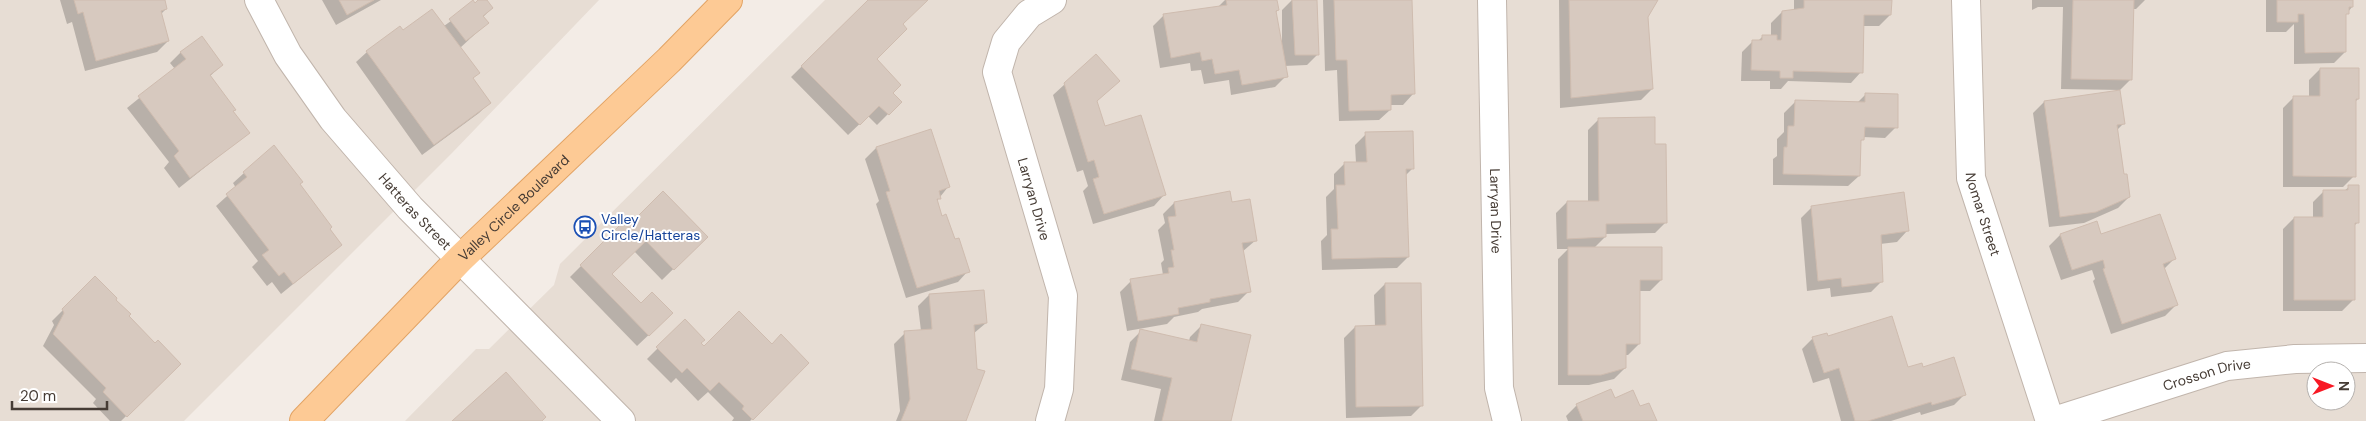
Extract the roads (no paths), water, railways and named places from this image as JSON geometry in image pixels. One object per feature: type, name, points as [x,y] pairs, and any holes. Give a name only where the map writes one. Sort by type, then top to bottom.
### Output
[{"type":"main road","name":"Valley Circle Boulevard","points":[[304,421],[461,258],[669,60],[728,0]]},
{"type":"street","name":"Hatteras Street","points":[[259,0],[288,55],[333,119],[410,208],[621,421]]},
{"type":"street","name":"Larryan Drive","points":[[1050,421],[1059,389],[1063,296],[997,72],[1006,42],[1029,14],[1052,0]]},
{"type":"street","name":"Larryan Drive","points":[[1492,0],[1499,388],[1506,421]]},
{"type":"street","name":"Nomar Street","points":[[1966,0],[1971,178],[2052,421]]},
{"type":"street","name":"Crosson Drive","points":[[2052,421],[2227,366],[2295,359],[2366,358]]},
{"type":"place","name":"Valley Circle/Hatteras","points":[[585,227]]}]
